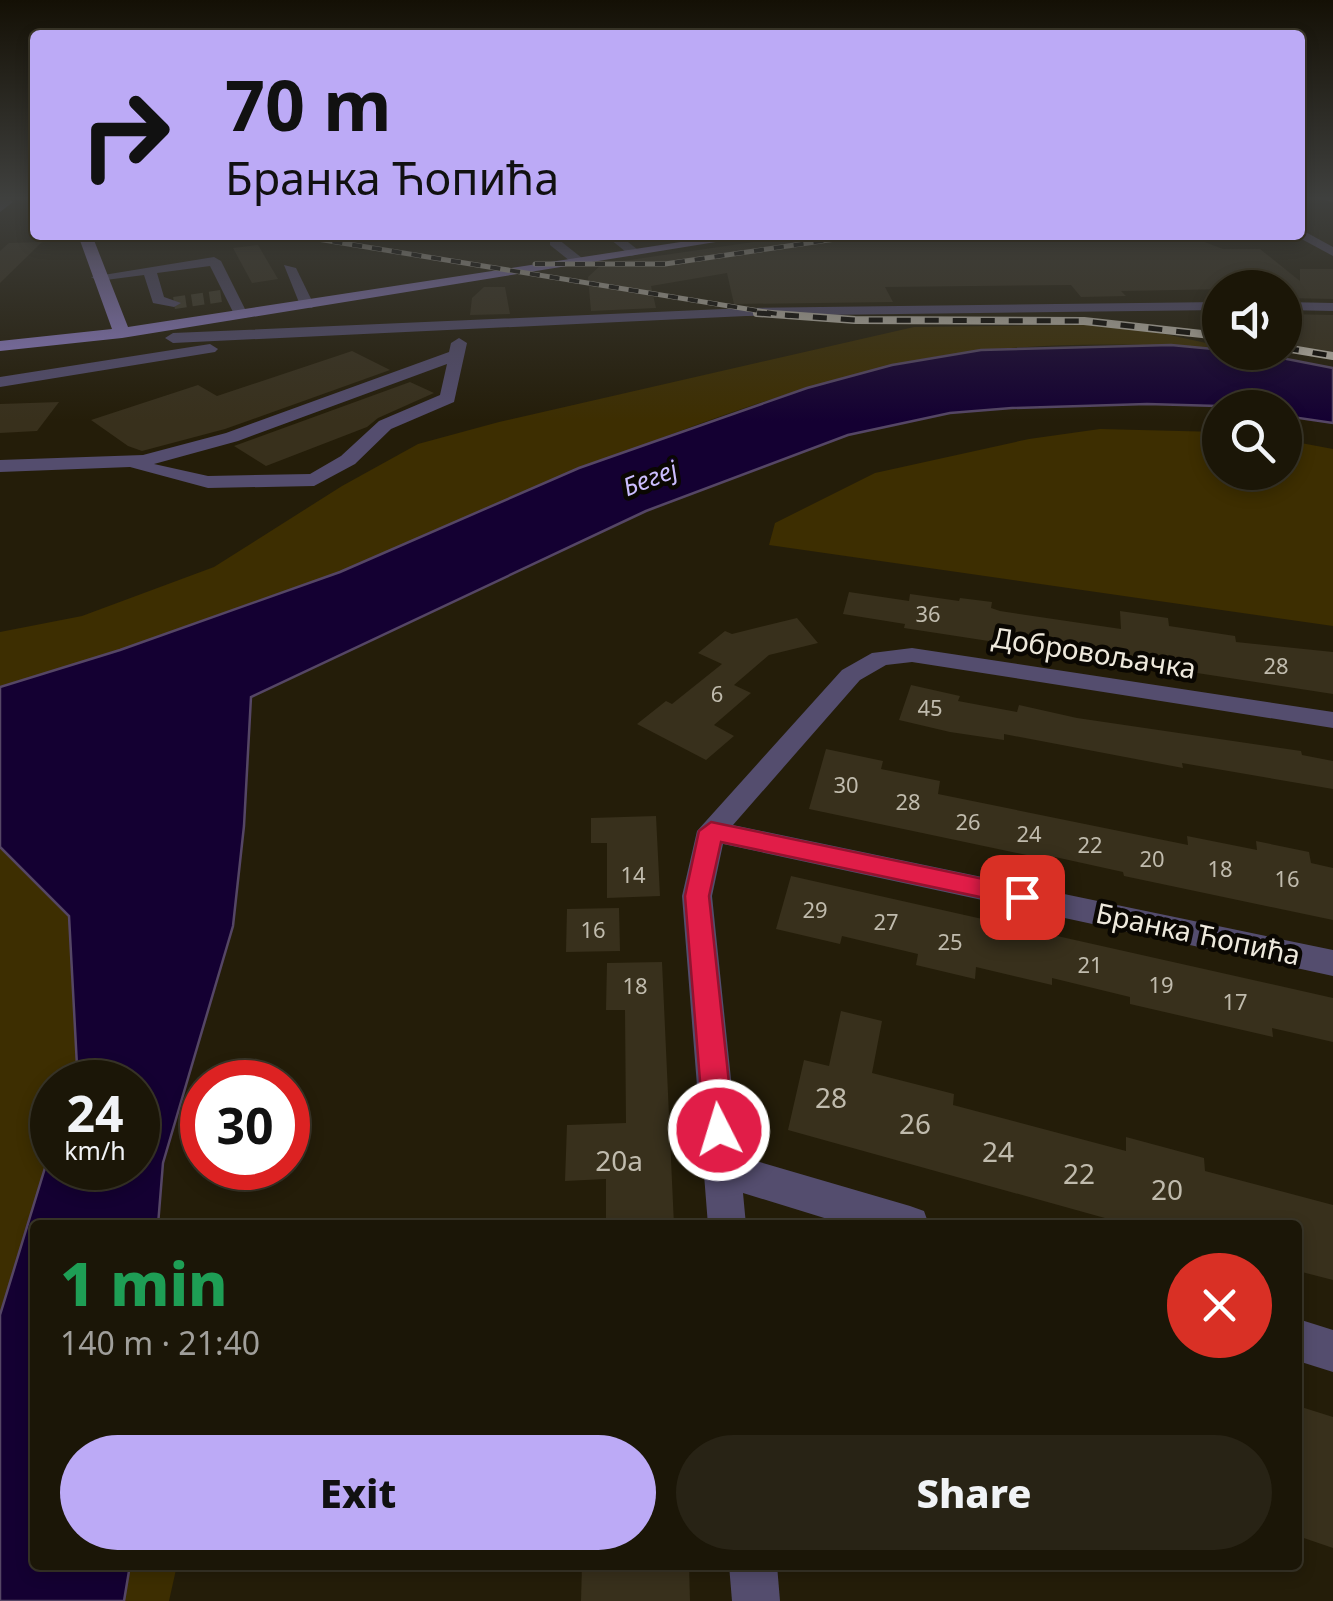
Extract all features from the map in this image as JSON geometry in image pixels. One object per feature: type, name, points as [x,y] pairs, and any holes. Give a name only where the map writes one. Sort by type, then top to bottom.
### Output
[{"type":"main road","points":[[96,272],[122,333]]},
{"type":"main road","points":[[0,346],[122,333],[518,272]]},
{"type":"street","points":[[98,277],[137,272]]},
{"type":"street","points":[[150,272],[158,300],[174,303]]},
{"type":"street","points":[[218,272],[226,295],[241,315]]},
{"type":"street","points":[[291,272],[306,305]]},
{"type":"street","points":[[173,338],[746,312],[1202,306]]},
{"type":"street","points":[[1302,306],[1333,306]]},
{"type":"street","points":[[0,466],[123,464],[219,482],[314,480],[348,460],[385,425],[448,398],[463,324]]},
{"type":"street","points":[[0,382],[90,371],[300,330]]},
{"type":"street","points":[[90,371],[119,356],[124,344],[122,333]]},
{"type":"street","points":[[123,464],[232,437],[456,355]]},
{"type":"street","name":"Добровољачка","points":[[711,831],[851,676],[880,658],[912,656],[1333,720]]},
{"type":"street","points":[[711,831],[697,896],[727,1220]]},
{"type":"street","name":"Бранка Ћопића","points":[[711,831],[1333,962]]},
{"type":"street","points":[[722,1169],[893,1220]]},
{"type":"street","points":[[1302,1341],[1333,1351]]},
{"type":"street","points":[[753,1570],[756,1601]]},
{"type":"shaded area","points":[[1088,325],[1151,331],[1202,342],[1202,349],[1141,345],[1009,348],[926,358],[818,385],[680,431],[259,603],[0,687],[0,632],[82,616],[214,567],[342,486],[418,444],[914,327]]},
{"type":"shaded area","points":[[1100,429],[1202,432],[1202,490],[1302,490],[1302,443],[1333,449],[1333,626],[769,545],[775,523],[875,473],[1029,439]]},
{"type":"shaded area","points":[[0,847],[69,916],[77,1060],[30,1060],[30,1190],[38,1190],[0,1315]]},
{"type":"shaded area","points":[[129,1570],[176,1570],[169,1601],[124,1601]]},
{"type":"water","name":"Бегеј","points":[[1171,345],[1202,348],[1202,370],[1302,370],[1302,362],[1333,368],[1333,423],[1302,418],[1302,390],[1202,390],[1202,406],[1147,404],[950,413],[848,435],[646,511],[251,697],[244,826],[233,926],[193,1060],[180,1060],[180,1105],[163,1163],[158,1220],[30,1220],[30,1570],[129,1570],[124,1601],[0,1601],[0,1315],[38,1190],[160,1190],[160,1060],[77,1060],[69,916],[0,847],[0,687],[120,650],[340,572],[579,468],[807,388],[892,365],[981,350]]},
{"type":"building","points":[[0,272],[12,272],[0,283]]},
{"type":"building","points":[[246,272],[274,272],[278,279],[252,283]]},
{"type":"building","points":[[594,272],[1202,272],[1202,290],[1121,291],[1126,296],[1081,297],[1071,285],[885,287],[893,302],[734,304],[727,273],[651,286],[656,308],[591,311],[588,277]]},
{"type":"building","points":[[1302,272],[1333,272],[1333,299],[1302,298]]},
{"type":"building","points":[[484,287],[505,287],[510,314],[470,315],[472,298]]},
{"type":"building","points":[[1302,314],[1333,315],[1333,353],[1302,348]]},
{"type":"building","points":[[352,351],[390,370],[225,429],[142,451],[91,420],[198,385],[217,396]]},
{"type":"building","points":[[410,382],[434,393],[378,418],[367,427],[266,466],[234,446]]},
{"type":"building","points":[[59,402],[37,431],[0,433],[0,404]]},
{"type":"building","points":[[849,592],[909,601],[910,594],[992,602],[991,608],[1000,611],[1121,629],[1120,611],[1168,618],[1169,626],[1235,636],[1236,642],[1333,652],[1333,694],[904,628],[905,624],[843,614]]},
{"type":"building","points":[[797,618],[818,643],[769,655],[734,685],[751,693],[714,725],[734,736],[706,760],[637,724],[666,701],[672,704],[722,664],[698,653],[725,631],[732,634]]},
{"type":"building","points":[[911,685],[960,696],[958,701],[1017,712],[1019,705],[1077,718],[1301,751],[1302,755],[1333,761],[1333,789],[1182,763],[1183,768],[1004,734],[1004,740],[950,732],[899,720]]},
{"type":"building","points":[[826,749],[883,761],[881,769],[940,781],[938,794],[1188,845],[1187,836],[1257,850],[1256,841],[1309,852],[1311,863],[1333,868],[1333,920],[1124,876],[1123,872],[1055,857],[1055,861],[809,809]]},
{"type":"building","points":[[656,816],[660,896],[607,898],[607,843],[591,843],[591,818]]},
{"type":"building","points":[[791,876],[1333,998],[1333,1042],[1272,1028],[1273,1037],[1130,1004],[1130,997],[1052,978],[1052,985],[976,967],[975,979],[916,965],[918,954],[842,936],[840,944],[776,929]]},
{"type":"building","points":[[619,908],[620,951],[566,952],[567,909]]},
{"type":"building","points":[[662,962],[674,1220],[606,1220],[606,1179],[565,1181],[567,1125],[626,1123],[625,1010],[606,1010],[607,963]]},
{"type":"building","points":[[841,1011],[882,1021],[872,1073],[954,1094],[953,1105],[1126,1151],[1126,1137],[1204,1158],[1205,1171],[1333,1205],[1333,1280],[1302,1272],[1302,1220],[1112,1220],[788,1130],[804,1060],[829,1066]]},
{"type":"building","points":[[1302,1407],[1333,1417],[1333,1548],[1302,1537]]},
{"type":"building","points":[[582,1570],[689,1570],[690,1601],[581,1601]]},
{"type":"tunnel","points":[[174,303],[221,296]]},
{"type":"railway","points":[[518,272],[783,315]]},
{"type":"railway","points":[[757,313],[783,315]]},
{"type":"railway","points":[[783,315],[855,320],[1084,321],[1202,334]]},
{"type":"railway","points":[[783,315],[790,316]]},
{"type":"railway","points":[[1302,351],[1333,356]]},
{"type":"route","points":[[719,1130],[697,896],[711,831],[1022,897]]}]
